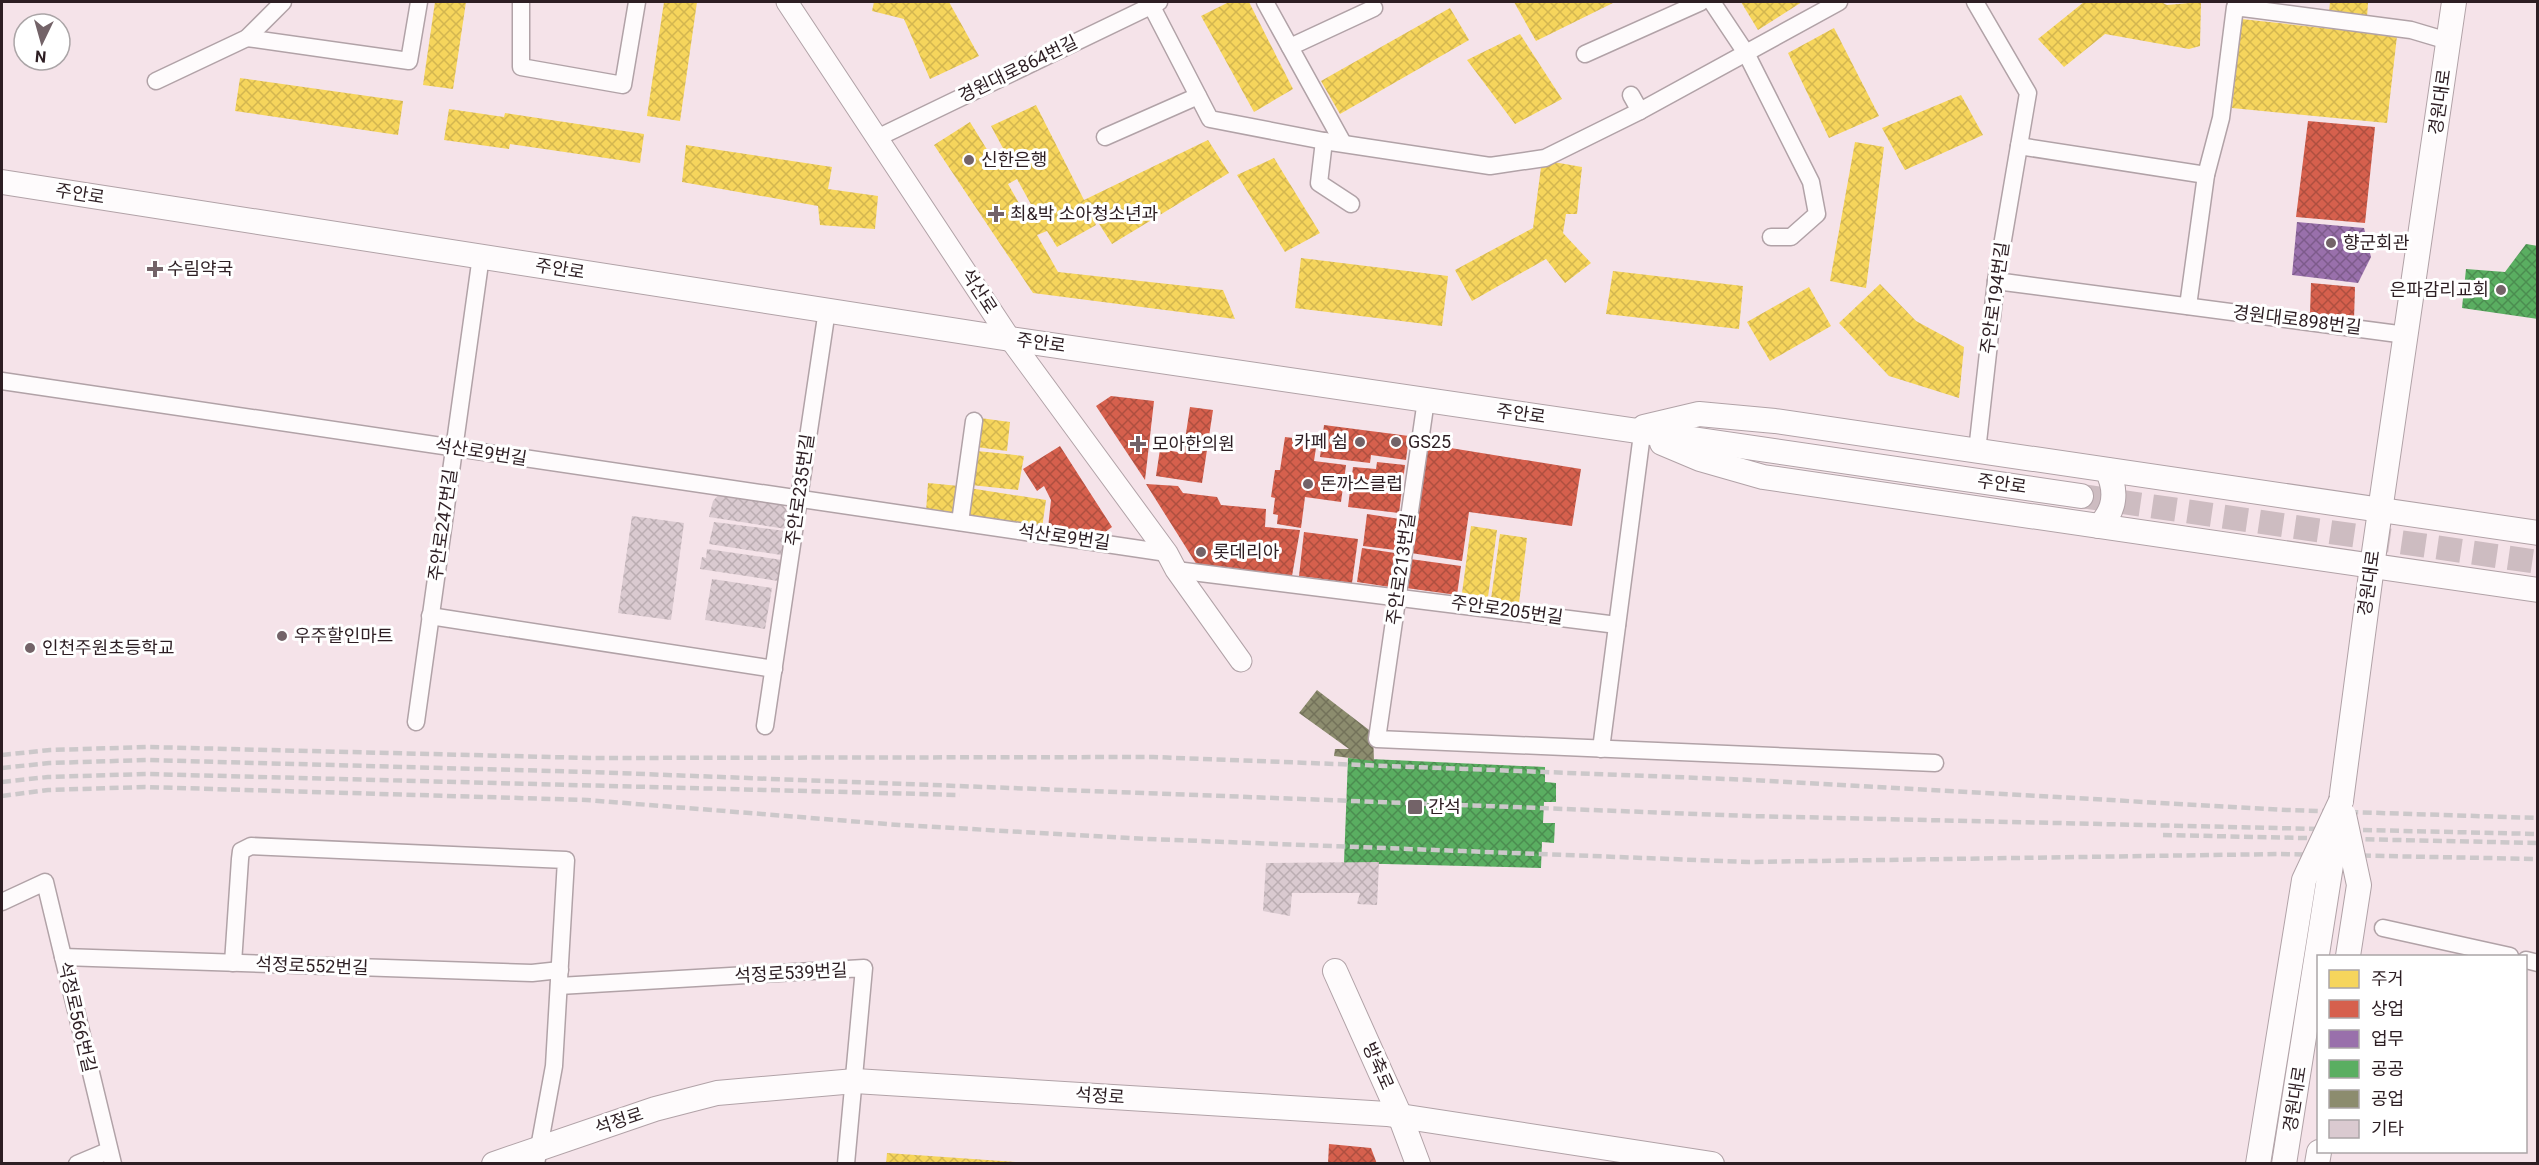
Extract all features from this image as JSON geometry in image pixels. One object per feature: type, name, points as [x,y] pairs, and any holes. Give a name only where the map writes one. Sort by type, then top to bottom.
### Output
[{"type":"main road","name":"경원대로","points":[[2284,1164],[2341,801],[2372,566],[2454,2]]},
{"type":"main road","name":"주안로","points":[[2,182],[1010,339],[2081,496]]},
{"type":"main road","points":[[1637,432],[1699,414],[1775,421],[2538,533]]},
{"type":"main road","points":[[1637,432],[1700,459],[1763,477],[2538,590]]},
{"type":"main road","points":[[2099,526],[2113,508],[2113,482],[2107,470]]},
{"type":"main road","points":[[2341,801],[2359,885],[2348,955]]},
{"type":"main road","points":[[2258,1164],[2304,880],[2341,801]]},
{"type":"main road","name":"방축로","points":[[1335,971],[1400,1116],[1418,1164]]},
{"type":"main road","name":"석정로","points":[[495,1164],[537,1155],[655,1109],[717,1094],[855,1081],[1400,1116],[1712,1164]]},
{"type":"street","points":[[156,81],[247,38],[283,2]]},
{"type":"street","points":[[247,38],[409,61],[419,2]]},
{"type":"street","points":[[521,2],[521,67],[623,85],[637,2]]},
{"type":"street","name":"석산로","points":[[787,2],[1010,339],[1241,661]]},
{"type":"street","points":[[1265,2],[1343,143]]},
{"type":"street","points":[[1585,54],[1701,2]]},
{"type":"street","points":[[1712,2],[1746,53],[1811,182],[1816,214],[1791,237],[1771,237]]},
{"type":"street","points":[[1155,3],[1210,119],[1324,141],[1490,166],[1545,158],[1640,111],[1839,2]]},
{"type":"street","name":"주안로194번길","points":[[1974,2],[2028,93],[1996,281],[1977,451]]},
{"type":"street","name":"경원대로864번길","points":[[877,138],[1155,3]]},
{"type":"street","points":[[2188,306],[2206,175],[2221,118],[2235,7],[2411,30],[2448,41]]},
{"type":"street","points":[[1290,46],[1374,8]]},
{"type":"street","points":[[1631,95],[1640,111]]},
{"type":"street","points":[[1105,137],[1198,96]]},
{"type":"street","points":[[1324,141],[1319,183],[1351,204]]},
{"type":"street","points":[[2019,146],[2206,175]]},
{"type":"street","name":"주안로247번길","points":[[416,722],[481,256]]},
{"type":"street","name":"경원대로898번길","points":[[1996,281],[2406,335]]},
{"type":"street","name":"주안로235번길","points":[[765,726],[827,310]]},
{"type":"street","name":"석산로9번길","points":[[2,381],[960,522],[1171,561],[1397,595]]},
{"type":"street","name":"주안로213번길","points":[[1426,400],[1377,739],[1601,749]]},
{"type":"street","points":[[960,522],[974,421]]},
{"type":"street","points":[[1637,432],[1617,625],[1601,749],[1935,763]]},
{"type":"street","name":"주안로205번길","points":[[1397,595],[1617,625]]},
{"type":"street","points":[[430,616],[774,669]]},
{"type":"street","points":[[233,963],[240,859],[242,851],[251,846],[566,861],[554,1066],[537,1155]]},
{"type":"street","name":"석정로566번길","points":[[2,902],[45,882],[111,1157],[77,1164]]},
{"type":"street","points":[[2384,928],[2501,955]]},
{"type":"street","name":"석정로552번길","points":[[63,957],[532,973],[560,978]]},
{"type":"street","name":"석정로539번길","points":[[560,978],[864,969],[846,1164]]},
{"type":"building: 주거","points":[[435,2],[466,2],[453,89],[423,85]]},
{"type":"building: 주거","points":[[664,2],[697,2],[680,121],[647,116]]},
{"type":"building: 주거","points":[[874,2],[949,2],[979,56],[930,79],[904,19],[872,11]]},
{"type":"building: 주거","points":[[1229,2],[1249,2],[1293,89],[1254,112],[1201,16]]},
{"type":"building: 주거","points":[[1514,2],[1615,2],[1536,41]]},
{"type":"building: 주거","points":[[1741,2],[1802,2],[1758,30]]},
{"type":"building: 주거","points":[[2084,2],[2161,2],[2167,5],[2201,2],[2200,46],[2189,49],[2105,34],[2064,67],[2038,39]]},
{"type":"building: 주거","points":[[2330,2],[2368,2],[2367,18],[2329,12]]},
{"type":"building: 주거","points":[[1450,8],[1469,40],[1340,114],[1321,81]]},
{"type":"building: 주거","points":[[2241,19],[2397,36],[2387,123],[2232,108]]},
{"type":"building: 주거","points":[[1834,28],[1879,116],[1829,138],[1788,53]]},
{"type":"building: 주거","points":[[1520,34],[1562,99],[1515,124],[1467,60]]},
{"type":"building: 주거","points":[[240,78],[403,101],[398,135],[235,111]]},
{"type":"building: 주거","points":[[1961,95],[1983,135],[1905,170],[1882,128]]},
{"type":"building: 주거","points":[[1036,105],[1084,200],[1208,140],[1229,173],[1112,244],[1085,202],[1096,225],[1057,247],[1047,231],[1037,235],[1058,272],[1223,290],[1235,319],[1033,293],[934,145],[970,122],[999,169],[1011,163],[991,126]],"holes":[[[1017,179],[1038,217],[1029,221],[1008,184]]]},
{"type":"building: 주거","points":[[449,109],[504,117],[505,113],[644,134],[640,163],[510,144],[509,149],[444,140]]},
{"type":"building: 주거","points":[[1855,142],[1884,147],[1866,288],[1830,281]]},
{"type":"building: 주거","points":[[686,145],[832,167],[828,189],[878,196],[875,229],[820,225],[818,206],[682,182]]},
{"type":"building: 주거","points":[[1274,158],[1320,233],[1285,252],[1237,175]]},
{"type":"building: 주거","points":[[1542,160],[1582,167],[1577,214],[1566,214],[1563,233],[1591,263],[1565,283],[1546,259],[1472,301],[1455,270],[1533,228]]},
{"type":"building: 주거","points":[[1301,258],[1448,276],[1442,326],[1295,308]]},
{"type":"building: 주거","points":[[1613,271],[1743,286],[1739,329],[1606,314]]},
{"type":"building: 주거","points":[[1880,284],[1916,321],[1964,347],[1959,398],[1889,376],[1839,323]]},
{"type":"building: 주거","points":[[1809,287],[1831,326],[1770,361],[1747,322]]},
{"type":"building: 주거","points":[[980,418],[1010,422],[1007,451],[976,447]]},
{"type":"building: 주거","points":[[977,451],[1024,456],[1018,490],[971,485]]},
{"type":"building: 주거","points":[[928,483],[959,486],[956,516],[926,512]]},
{"type":"building: 주거","points":[[969,488],[1046,500],[1042,528],[964,517]]},
{"type":"building: 주거","points":[[1471,526],[1497,530],[1488,597],[1462,593]]},
{"type":"building: 주거","points":[[1500,534],[1527,538],[1519,603],[1491,599]]},
{"type":"building: 주거","points":[[887,1153],[1016,1162],[1016,1164],[886,1164]]},
{"type":"building: 상업","points":[[2308,121],[2375,127],[2365,223],[2296,217]]},
{"type":"building: 상업","points":[[2311,283],[2355,287],[2354,319],[2310,313]]},
{"type":"building: 상업","points":[[1111,396],[1154,401],[1145,480],[1096,406]]},
{"type":"building: 상업","points":[[1190,407],[1213,410],[1202,483],[1156,476],[1160,449],[1183,453]]},
{"type":"building: 상업","points":[[1324,425],[1409,436],[1406,460],[1371,455],[1370,463],[1320,457]]},
{"type":"building: 상업","name":"돈까스클럽","points":[[1285,437],[1317,441],[1314,461],[1346,465],[1341,502],[1305,497],[1301,528],[1277,524],[1278,515],[1273,514],[1275,498],[1271,497],[1275,470],[1280,470]]},
{"type":"building: 상업","points":[[1426,444],[1581,469],[1572,526],[1469,512],[1462,561],[1411,553]]},
{"type":"building: 상업","points":[[1060,446],[1112,527],[1101,535],[1048,528],[1051,500],[1044,486],[1037,491],[1023,469]]},
{"type":"building: 상업","points":[[1377,462],[1405,465],[1399,513],[1348,507],[1353,467],[1376,469]]},
{"type":"building: 상업","points":[[1146,484],[1178,486],[1183,493],[1217,497],[1221,505],[1266,509],[1265,527],[1300,530],[1292,576],[1197,565]]},
{"type":"building: 상업","points":[[1367,514],[1400,519],[1395,550],[1363,546]]},
{"type":"building: 상업","points":[[1304,532],[1358,539],[1352,583],[1299,576]]},
{"type":"building: 상업","points":[[1362,548],[1395,553],[1390,587],[1357,582]]},
{"type":"building: 상업","points":[[1410,559],[1461,566],[1457,595],[1406,588]]},
{"type":"building: 상업","points":[[1329,1144],[1371,1148],[1377,1164],[1328,1164]]},
{"type":"building: 업무","name":"향군회관","points":[[2297,222],[2364,228],[2371,257],[2358,283],[2292,275]]},
{"type":"building: 공공","name":"은파감리교회","points":[[2526,244],[2538,246],[2538,319],[2462,308],[2466,269],[2505,272]]},
{"type":"building: 공공","points":[[1348,758],[1545,767],[1545,782],[1556,783],[1556,802],[1544,802],[1543,823],[1555,823],[1554,843],[1542,842],[1541,868],[1344,863]]},
{"type":"building: 공업","points":[[1317,690],[1373,733],[1374,761],[1334,756],[1335,749],[1349,749],[1299,713]]},
{"type":"building: 기타","points":[[720,493],[780,501],[789,513],[786,529],[709,517],[713,501]]},
{"type":"building: 기타","points":[[632,516],[684,523],[671,620],[618,613]]},
{"type":"building: 기타","points":[[714,522],[785,531],[781,555],[709,544]]},
{"type":"building: 기타","points":[[707,549],[782,560],[778,581],[700,569],[702,557],[706,558]]},
{"type":"building: 기타","points":[[712,579],[772,588],[765,629],[705,620]]},
{"type":"building: 기타","points":[[1379,862],[1377,905],[1357,904],[1360,893],[1292,893],[1290,916],[1263,911],[1266,863]]},
{"type":"tunnel","points":[[2081,496],[2538,562]]},
{"type":"railway","points":[[2,755],[50,750],[148,747],[590,758],[1153,757],[1753,780],[2287,810],[2538,818]]},
{"type":"railway","points":[[2,768],[49,763],[147,760],[589,772],[1750,816],[2538,834]]},
{"type":"railway","points":[[2,782],[48,777],[146,774],[960,795]]},
{"type":"railway","points":[[2,796],[48,790],[145,787],[587,800],[899,825],[1148,839],[1749,862],[2279,854],[2538,859]]},
{"type":"railway","points":[[2163,835],[2538,843]]},
{"type":"place","name":"신한은행","points":[[969,160]]},
{"type":"place","name":"최&박 소아청소년과","points":[[996,214]]},
{"type":"place","name":"향군회관","points":[[2331,243]]},
{"type":"place","name":"수림약국","points":[[155,269]]},
{"type":"place","name":"은파감리교회","points":[[2501,290]]},
{"type":"place","name":"카페 쉼","points":[[1360,442]]},
{"type":"place","name":"GS25","points":[[1396,442]]},
{"type":"place","name":"모아한의원","points":[[1138,444]]},
{"type":"place","name":"돈까스클럽","points":[[1308,484]]},
{"type":"place","name":"롯데리아","points":[[1201,552]]},
{"type":"place","name":"우주할인마트","points":[[282,636]]},
{"type":"place","name":"인천주원초등학교","points":[[30,648]]},
{"type":"place","name":"간석","points":[[1415,807]]}]
